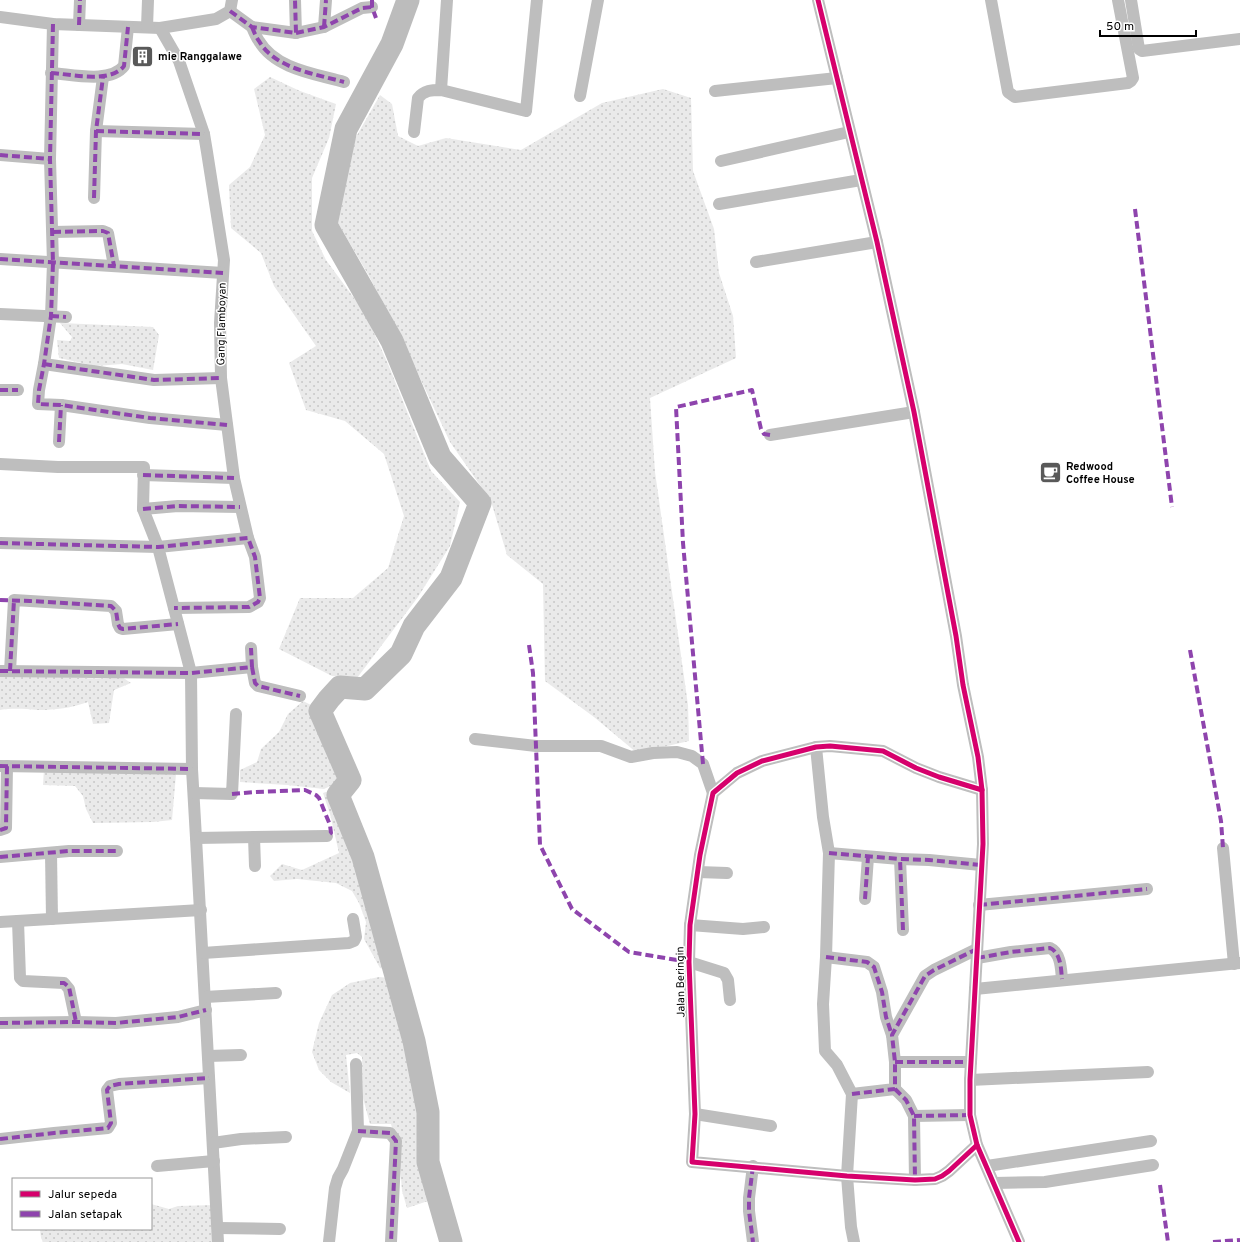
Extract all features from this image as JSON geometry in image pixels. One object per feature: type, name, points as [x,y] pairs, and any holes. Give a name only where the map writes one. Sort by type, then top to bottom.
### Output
[{"type":"street","points":[[79,25],[80,0]]},
{"type":"street","points":[[147,27],[148,0]]},
{"type":"street","points":[[295,0],[296,33]]},
{"type":"street","points":[[324,27],[326,0]]},
{"type":"street","points":[[441,90],[447,0]]},
{"type":"street","points":[[414,132],[417,103],[420,95],[426,91],[441,90],[526,111],[537,0]]},
{"type":"street","points":[[580,96],[598,0]]},
{"type":"street","points":[[818,0],[877,242],[914,412],[956,636],[963,685],[978,757],[982,790],[981,865],[970,1080],[970,1115],[977,1145],[1019,1242]]},
{"type":"street","points":[[991,0],[1008,92],[1015,97],[1128,83],[1131,81],[1133,78],[1118,0]]},
{"type":"street","points":[[1131,0],[1139,49],[1142,51],[1240,39]]},
{"type":"street","points":[[0,17],[53,24],[160,28],[216,19],[231,5],[252,27],[259,42],[273,57],[283,64],[344,82]]},
{"type":"street","points":[[252,27],[296,33],[324,27],[362,8],[374,9]]},
{"type":"street","points":[[53,24],[50,159],[53,263],[51,316],[44,364],[38,390],[38,404],[62,405],[150,418],[227,425]]},
{"type":"street","points":[[51,72],[103,77],[120,70],[124,66],[128,27]]},
{"type":"street","name":"Gang Flamboyan","points":[[160,28],[179,61],[204,134],[224,260],[220,323],[221,378],[234,478],[248,538],[255,557],[260,598],[258,602],[249,607],[174,608]]},
{"type":"street","points":[[94,198],[96,131],[103,77]]},
{"type":"street","points":[[715,91],[837,78]]},
{"type":"street","points":[[96,131],[204,134]]},
{"type":"street","points":[[721,160],[849,132]]},
{"type":"street","points":[[0,155],[50,159]]},
{"type":"street","points":[[719,204],[861,180]]},
{"type":"street","points":[[52,232],[108,232],[114,266]]},
{"type":"street","points":[[756,262],[877,242]]},
{"type":"street","points":[[0,259],[223,272]]},
{"type":"street","points":[[0,314],[66,317]]},
{"type":"street","points":[[44,364],[154,380],[221,378]]},
{"type":"street","points":[[0,390],[18,390]]},
{"type":"street","points":[[59,442],[62,405]]},
{"type":"street","points":[[770,435],[914,412]]},
{"type":"street","points":[[0,464],[58,467],[144,467],[143,509],[158,547],[191,673],[192,769],[218,1242]]},
{"type":"street","points":[[143,475],[234,478]]},
{"type":"street","points":[[143,509],[178,506],[240,507]]},
{"type":"street","points":[[0,543],[158,547],[248,538]]},
{"type":"street","points":[[178,624],[123,629],[120,628],[118,624],[116,610],[110,606],[14,600],[5,671],[191,673],[252,667]]},
{"type":"street","points":[[251,648],[252,667],[255,683],[258,686],[300,696]]},
{"type":"street","points":[[194,793],[232,794],[236,714]]},
{"type":"street","points":[[475,739],[536,746],[601,746],[631,757],[653,753],[676,752],[692,756],[703,764],[713,793],[737,773],[762,761],[816,747],[830,746],[883,751],[916,768],[938,777],[982,790]]},
{"type":"street","points":[[816,747],[823,817],[829,853],[823,1004],[825,1051],[837,1065],[852,1094],[847,1176],[854,1242]]},
{"type":"street","points":[[0,830],[6,828],[3,766],[192,769]]},
{"type":"street","name":"Jalan Beringin","points":[[713,793],[698,872],[690,925],[689,962],[694,1114],[692,1162],[753,1166],[847,1176],[915,1180],[935,1179],[942,1176],[977,1145]]},
{"type":"street","points":[[196,838],[327,836]]},
{"type":"street","points":[[254,837],[255,866]]},
{"type":"street","points":[[975,989],[1062,979],[1237,963],[1223,848]]},
{"type":"street","points":[[0,857],[68,851],[117,851]]},
{"type":"street","points":[[52,853],[52,919]]},
{"type":"street","points":[[829,853],[981,865]]},
{"type":"street","points":[[865,898],[868,857]]},
{"type":"street","points":[[900,859],[903,930]]},
{"type":"street","points":[[698,872],[727,873]]},
{"type":"street","points":[[979,905],[1147,889]]},
{"type":"street","points":[[0,922],[200,910]]},
{"type":"street","points":[[203,953],[349,943],[354,941],[356,937],[353,919]]},
{"type":"street","points":[[18,921],[20,978],[22,981],[64,983],[69,989],[76,1022]]},
{"type":"street","points":[[690,925],[743,929],[764,927]]},
{"type":"street","points":[[892,1035],[925,976],[934,970],[977,954],[1050,948],[1056,953],[1061,967],[1062,979]]},
{"type":"street","points":[[826,957],[867,962],[874,968],[882,992],[886,1018],[892,1035],[895,1062],[895,1089],[906,1100],[914,1116],[915,1180]]},
{"type":"street","points":[[689,962],[724,973],[728,977],[730,1000]]},
{"type":"street","points":[[205,997],[276,992]]},
{"type":"street","points":[[0,1023],[116,1023],[148,1021],[178,1017],[206,1010]]},
{"type":"street","points":[[208,1056],[241,1055]]},
{"type":"street","points":[[895,1062],[971,1062]]},
{"type":"street","points":[[329,1242],[335,1188],[358,1131],[356,1064]]},
{"type":"street","points":[[970,1080],[1148,1072]]},
{"type":"street","points":[[0,1139],[54,1132],[108,1128],[111,1123],[107,1090],[110,1086],[119,1084],[210,1078]]},
{"type":"street","points":[[852,1094],[895,1089]]},
{"type":"street","points":[[694,1114],[772,1126]]},
{"type":"street","points":[[914,1116],[970,1115]]},
{"type":"street","points":[[358,1131],[390,1133],[396,1141],[391,1242]]},
{"type":"street","points":[[213,1143],[241,1139],[286,1137]]},
{"type":"street","points":[[987,1166],[1151,1141]]},
{"type":"street","points":[[157,1166],[214,1161]]},
{"type":"street","points":[[994,1183],[1045,1182],[1153,1165]]},
{"type":"street","points":[[753,1166],[749,1205],[753,1242]]},
{"type":"street","points":[[218,1228],[280,1229]]},
{"type":"shaded area","points":[[270,77],[300,91],[336,104],[329,138],[312,178],[312,231],[326,260],[365,313],[388,364],[431,471],[460,502],[450,546],[418,597],[357,678],[332,676],[279,649],[300,598],[353,598],[388,568],[404,516],[384,454],[345,421],[306,410],[289,363],[316,346],[274,286],[261,253],[231,228],[229,185],[250,167],[265,135],[254,89]]},
{"type":"shaded area","points":[[663,89],[691,98],[693,171],[714,229],[719,273],[733,316],[736,358],[650,398],[655,472],[688,705],[689,741],[637,753],[594,717],[545,681],[543,584],[507,555],[491,501],[450,442],[412,361],[369,276],[338,223],[352,144],[380,95],[392,104],[398,136],[418,146],[446,138],[521,150],[602,103]]},
{"type":"shaded area","points":[[60,323],[153,327],[159,335],[153,370],[122,364],[96,366],[59,358],[57,340],[70,341],[72,337]]},
{"type":"shaded area","points":[[0,677],[122,677],[131,683],[114,690],[109,723],[93,724],[88,702],[76,706],[57,709],[0,710]]},
{"type":"shaded area","points":[[303,701],[311,705],[319,729],[330,749],[341,781],[324,789],[240,782],[240,770],[257,762],[261,749],[279,732],[288,714]]},
{"type":"shaded area","points":[[44,769],[176,774],[172,820],[153,822],[93,823],[86,809],[83,796],[75,786],[43,785]]},
{"type":"shaded area","points":[[332,790],[357,855],[388,970],[380,968],[364,939],[366,922],[359,903],[352,891],[336,883],[297,879],[274,881],[270,876],[282,864],[302,870],[339,853],[330,814],[323,793]]},
{"type":"shaded area","points":[[379,977],[389,978],[397,998],[416,1073],[422,1107],[420,1156],[424,1176],[434,1199],[407,1208],[402,1191],[399,1152],[391,1124],[370,1124],[363,1098],[362,1057],[357,1053],[346,1055],[350,1093],[331,1082],[319,1070],[312,1052],[319,1023],[332,995],[350,983]]},
{"type":"shaded area","points":[[152,1204],[169,1209],[178,1206],[215,1205],[214,1242],[43,1242],[40,1230],[152,1230]]},
{"type":"waterway","points":[[408,0],[392,44],[346,129],[326,225],[392,341],[440,457],[480,503],[451,578],[414,626],[401,654],[365,689],[340,687],[320,711],[350,780],[338,795],[363,857],[414,1041],[428,1112],[428,1162],[451,1242]]},
{"type":"marked path","points":[[79,25],[80,0]]},
{"type":"marked path","points":[[230,11],[252,27],[296,33],[295,0]]},
{"type":"marked path","points":[[324,27],[326,0]]},
{"type":"marked path","points":[[372,0],[372,7],[376,18]]},
{"type":"marked path","points":[[296,33],[324,27],[362,8],[372,7]]},
{"type":"marked path","points":[[53,24],[50,159],[53,263],[51,316],[38,404],[61,405],[150,418],[227,425]]},
{"type":"marked path","points":[[51,73],[90,77],[110,75],[118,72],[124,66],[128,27]]},
{"type":"marked path","points":[[252,27],[259,41],[275,58],[297,69],[344,82]]},
{"type":"marked path","points":[[94,198],[96,131],[103,77]]},
{"type":"marked path","points":[[96,131],[204,134]]},
{"type":"marked path","points":[[0,155],[50,159]]},
{"type":"marked path","points":[[1135,209],[1172,507]]},
{"type":"marked path","points":[[53,232],[103,231],[108,233],[114,266]]},
{"type":"marked path","points":[[0,259],[223,273]]},
{"type":"marked path","points":[[51,316],[66,317]]},
{"type":"marked path","points":[[44,364],[154,380],[221,378]]},
{"type":"marked path","points":[[0,390],[18,390]]},
{"type":"marked path","points":[[703,764],[683,543],[676,407],[752,390],[761,429],[764,434],[770,435]]},
{"type":"marked path","points":[[59,442],[61,405]]},
{"type":"marked path","points":[[143,475],[234,478]]},
{"type":"marked path","points":[[143,509],[178,506],[240,507]]},
{"type":"marked path","points":[[0,543],[158,547],[248,538],[255,557],[260,598],[258,602],[249,607],[174,608]]},
{"type":"marked path","points":[[0,600],[111,606],[116,611],[120,628],[123,629],[178,624]]},
{"type":"marked path","points":[[10,671],[14,600]]},
{"type":"marked path","points":[[529,645],[533,673],[540,845],[572,909],[629,952],[689,962]]},
{"type":"marked path","points":[[0,671],[191,673],[252,667],[251,648]]},
{"type":"marked path","points":[[1190,650],[1221,821],[1223,848]]},
{"type":"marked path","points":[[252,667],[255,683],[258,686],[300,696]]},
{"type":"marked path","points":[[0,766],[192,769]]},
{"type":"marked path","points":[[0,830],[6,828],[7,766]]},
{"type":"marked path","points":[[232,794],[305,790],[319,798],[330,825],[331,833],[327,836]]},
{"type":"marked path","points":[[0,857],[69,851],[117,851]]},
{"type":"marked path","points":[[829,853],[900,859]]},
{"type":"marked path","points":[[865,899],[868,857]]},
{"type":"marked path","points":[[903,930],[900,859],[981,865]]},
{"type":"marked path","points":[[979,905],[1147,889]]},
{"type":"marked path","points":[[977,958],[1011,952],[1050,948],[1054,950],[1058,957],[1061,966],[1062,979]]},
{"type":"marked path","points":[[852,1094],[895,1089],[895,1062],[892,1035],[925,976],[977,949]]},
{"type":"marked path","points":[[826,957],[867,962],[874,967],[882,992],[886,1017],[892,1035]]},
{"type":"marked path","points":[[60,983],[64,983],[69,987],[76,1022]]},
{"type":"marked path","points":[[0,1023],[116,1023],[178,1017],[206,1010]]},
{"type":"marked path","points":[[895,1062],[971,1062]]},
{"type":"marked path","points":[[0,1139],[108,1128],[111,1123],[107,1090],[110,1086],[119,1084],[209,1078]]},
{"type":"marked path","points":[[895,1089],[906,1100],[914,1116],[915,1180]]},
{"type":"marked path","points":[[914,1116],[970,1115]]},
{"type":"marked path","points":[[358,1131],[390,1133],[396,1141],[391,1242]]},
{"type":"marked path","points":[[753,1166],[749,1198],[753,1242]]},
{"type":"marked path","points":[[1160,1185],[1168,1242]]},
{"type":"marked path","points":[[1213,1242],[1240,1240]]},
{"type":"cycle path","points":[[818,0],[877,242],[914,412],[956,636],[963,685],[978,757],[982,790],[983,844],[970,1080],[970,1115],[977,1145],[1019,1242]]},
{"type":"cycle path","points":[[977,1145],[949,1171],[935,1179],[915,1180],[847,1176],[692,1162],[695,1114],[689,962],[690,925],[700,855],[713,793],[737,773],[762,761],[816,747],[830,746],[883,751],[916,768],[939,777],[982,790]]},
{"type":"place","name":"mie Ranggalawe","points":[[143,57]]},
{"type":"place","name":"Redwood Coffee House","points":[[1051,473]]}]
